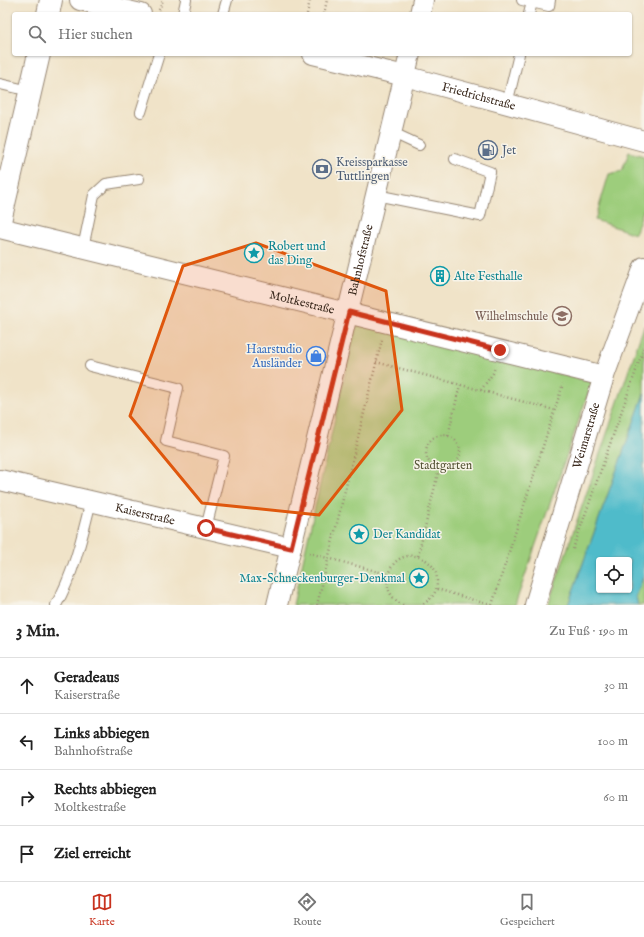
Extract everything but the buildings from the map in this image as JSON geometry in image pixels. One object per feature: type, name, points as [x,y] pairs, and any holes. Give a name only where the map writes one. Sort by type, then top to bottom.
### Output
[{"type":"street","points":[[48,12],[51,0]]},
{"type":"street","points":[[80,0],[132,12]]},
{"type":"street","points":[[420,12],[423,0]]},
{"type":"street","points":[[0,221],[39,56]]},
{"type":"street","name":"Friedrichstraße","points":[[321,56],[405,76],[644,142]]},
{"type":"street","name":"Bahnhofstraße","points":[[277,605],[298,550],[349,312],[410,56]]},
{"type":"street","name":"Moltkestraße","points":[[0,228],[349,312],[604,376]]},
{"type":"street","name":"Weimarstraße","points":[[535,605],[604,376],[644,267]]},
{"type":"street","name":"Kaiserstraße","points":[[0,480],[298,550]]},
{"type":"lane","points":[[183,12],[186,0]]},
{"type":"lane","points":[[224,12],[227,0]]},
{"type":"lane","points":[[522,0],[549,6],[550,0]]},
{"type":"lane","points":[[530,12],[532,2]]},
{"type":"lane","points":[[141,112],[159,56]]},
{"type":"lane","points":[[507,104],[519,56]]},
{"type":"lane","points":[[0,84],[30,91]]},
{"type":"lane","points":[[391,132],[419,145]]},
{"type":"lane","points":[[376,195],[480,216],[490,172],[456,160]]},
{"type":"lane","points":[[83,248],[94,195],[106,184],[139,179]]},
{"type":"lane","points":[[90,366],[178,388],[166,440],[224,456],[206,528]]},
{"type":"lane","points":[[56,605],[65,588],[81,544],[91,501]]},
{"type":"path","points":[[159,12],[163,0]]},
{"type":"path","points":[[307,12],[310,0]]},
{"type":"path","points":[[324,12],[327,0]]},
{"type":"path","points":[[317,605],[386,322]]},
{"type":"path","points":[[572,553],[644,348]]},
{"type":"path","points":[[482,390],[493,373],[500,350]]},
{"type":"path","points":[[376,362],[554,410]]},
{"type":"path","points":[[437,589],[491,605],[569,366]]},
{"type":"path","points":[[448,436],[460,384]]},
{"type":"path","points":[[439,435],[448,436],[454,439],[459,447],[459,457],[456,464],[449,468],[438,469],[432,466],[426,458],[426,450],[430,441],[439,435]]},
{"type":"path","points":[[418,556],[438,469]]},
{"type":"path","points":[[298,550],[387,574]]},
{"type":"path","points":[[403,605],[396,602],[387,588],[387,574],[393,564],[405,556],[418,556],[430,562],[437,574],[437,589],[429,601],[421,605]]},
{"type":"highlighted area","points":[[256,243],[386,291],[402,410],[319,515],[202,503],[130,416],[183,266]]},
{"type":"green space","points":[[629,152],[644,156],[644,208],[635,234],[595,220],[609,174],[622,171]]},
{"type":"green space","name":"Stadtgarten","points":[[356,324],[592,382],[515,605],[293,605]]},
{"type":"green space","points":[[644,326],[644,394],[568,605],[548,605]]},
{"type":"green space","points":[[644,575],[644,605],[638,605],[636,597]]},
{"type":"water","points":[[644,394],[644,575],[636,597],[638,605],[568,605]]},
{"type":"place","name":"Jet","points":[[488,150]]},
{"type":"place","name":"Kreissparkasse Tuttlingen","points":[[322,169]]},
{"type":"place","name":"Robert und das Ding","points":[[254,253]]},
{"type":"place","name":"Alte Festhalle","points":[[440,276]]},
{"type":"place","name":"Wilhelmschule","points":[[562,316]]},
{"type":"place","name":"Haarstudio Ausländer","points":[[316,356]]},
{"type":"place","name":"Der Kandidat","points":[[359,534]]},
{"type":"place","name":"Max-Schneckenburger-Denkmal","points":[[419,578]]},
{"type":"route","points":[[206,528],[291,548],[349,312],[500,350]]}]
